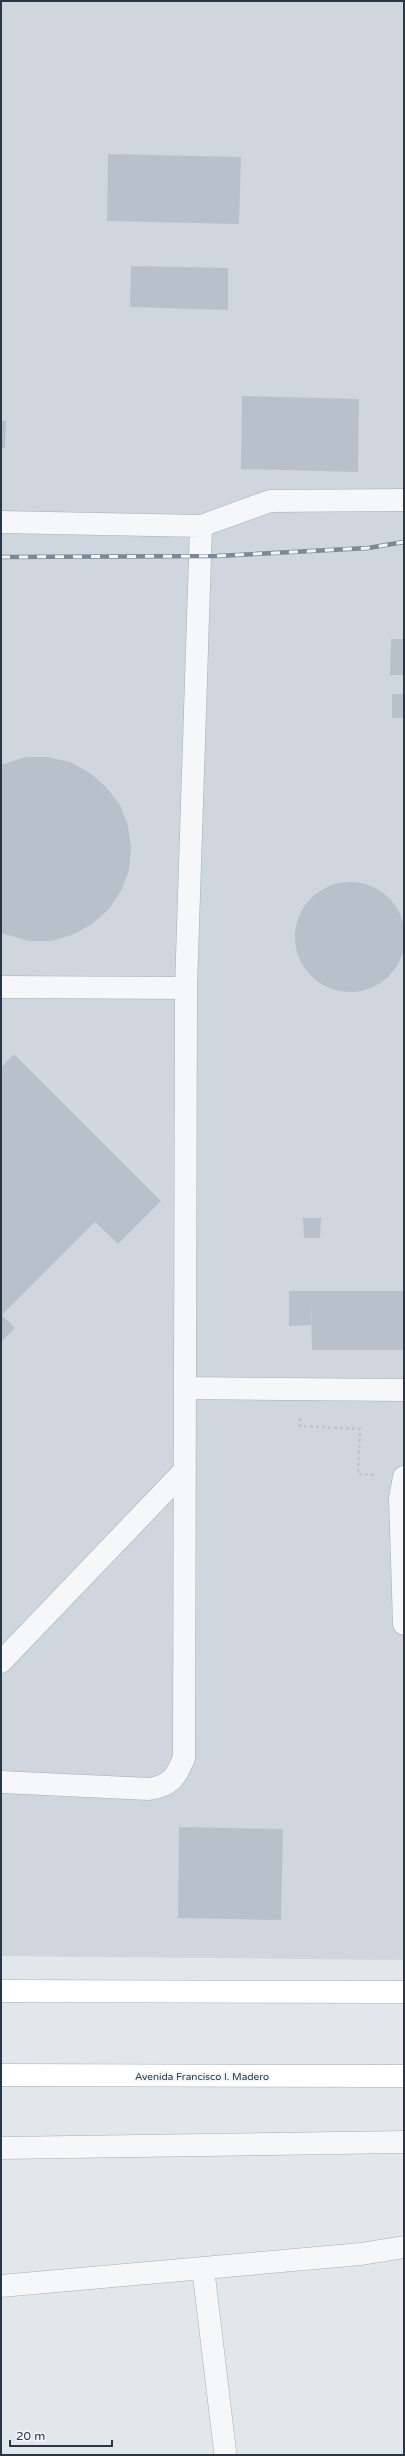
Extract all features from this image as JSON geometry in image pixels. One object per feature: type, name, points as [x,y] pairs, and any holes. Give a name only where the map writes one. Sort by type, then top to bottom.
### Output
[{"type":"main road","points":[[1,1991],[404,1992]]},
{"type":"main road","name":"Avenida Francisco I. Madero","points":[[1,2075],[404,2076]]},
{"type":"lane","points":[[1,522],[201,526],[270,501],[404,500]]},
{"type":"lane","points":[[1,1782],[149,1789],[164,1786],[175,1776],[184,1758],[186,988],[201,526]]},
{"type":"lane","points":[[1,987],[186,988]]},
{"type":"lane","points":[[185,1388],[404,1390]]},
{"type":"lane","points":[[1,1662],[185,1470]]},
{"type":"lane","points":[[404,1477],[400,1498],[404,1624]]},
{"type":"lane","points":[[1,2148],[404,2142]]},
{"type":"lane","points":[[1,2286],[361,2254],[404,2247]]},
{"type":"lane","points":[[203,2268],[225,2451]]},
{"type":"path","points":[[301,1389],[300,1426],[360,1429],[358,1474],[381,1475]]},
{"type":"shaded area","points":[[1,1],[404,1],[404,1960],[1,1956]]},
{"type":"building","points":[[108,154],[241,157],[239,224],[107,221]]},
{"type":"building","points":[[131,266],[228,268],[228,310],[130,307]]},
{"type":"building","points":[[242,396],[359,399],[358,472],[241,469]]},
{"type":"building","points":[[1,421],[6,421],[5,448],[1,448]]},
{"type":"building","points":[[391,639],[404,639],[404,675],[390,675]]},
{"type":"building","points":[[392,694],[404,694],[404,718],[392,718]]},
{"type":"building","points":[[26,757],[48,757],[70,762],[90,773],[106,787],[120,805],[128,826],[131,848],[129,870],[121,891],[109,909],[92,924],[72,935],[51,941],[29,941],[1,933],[1,765]]},
{"type":"building","points":[[350,882],[371,886],[381,891],[389,898],[396,906],[401,916],[405,937],[401,958],[396,968],[389,976],[381,983],[371,988],[350,992],[329,988],[319,983],[311,976],[304,968],[299,958],[295,937],[299,916],[304,906],[311,898],[319,891],[329,886]]},
{"type":"building","points":[[14,1054],[161,1201],[118,1244],[95,1222],[2,1315],[15,1328],[1,1342],[1,1068]]},
{"type":"building","points":[[303,1218],[321,1218],[320,1238],[304,1238]]},
{"type":"building","points":[[289,1291],[404,1291],[404,1350],[312,1350],[311,1300],[311,1325],[289,1326]]},
{"type":"building","points":[[179,1827],[283,1829],[281,1920],[178,1918]]},
{"type":"railway","points":[[1,557],[217,556],[368,548],[404,542]]}]
